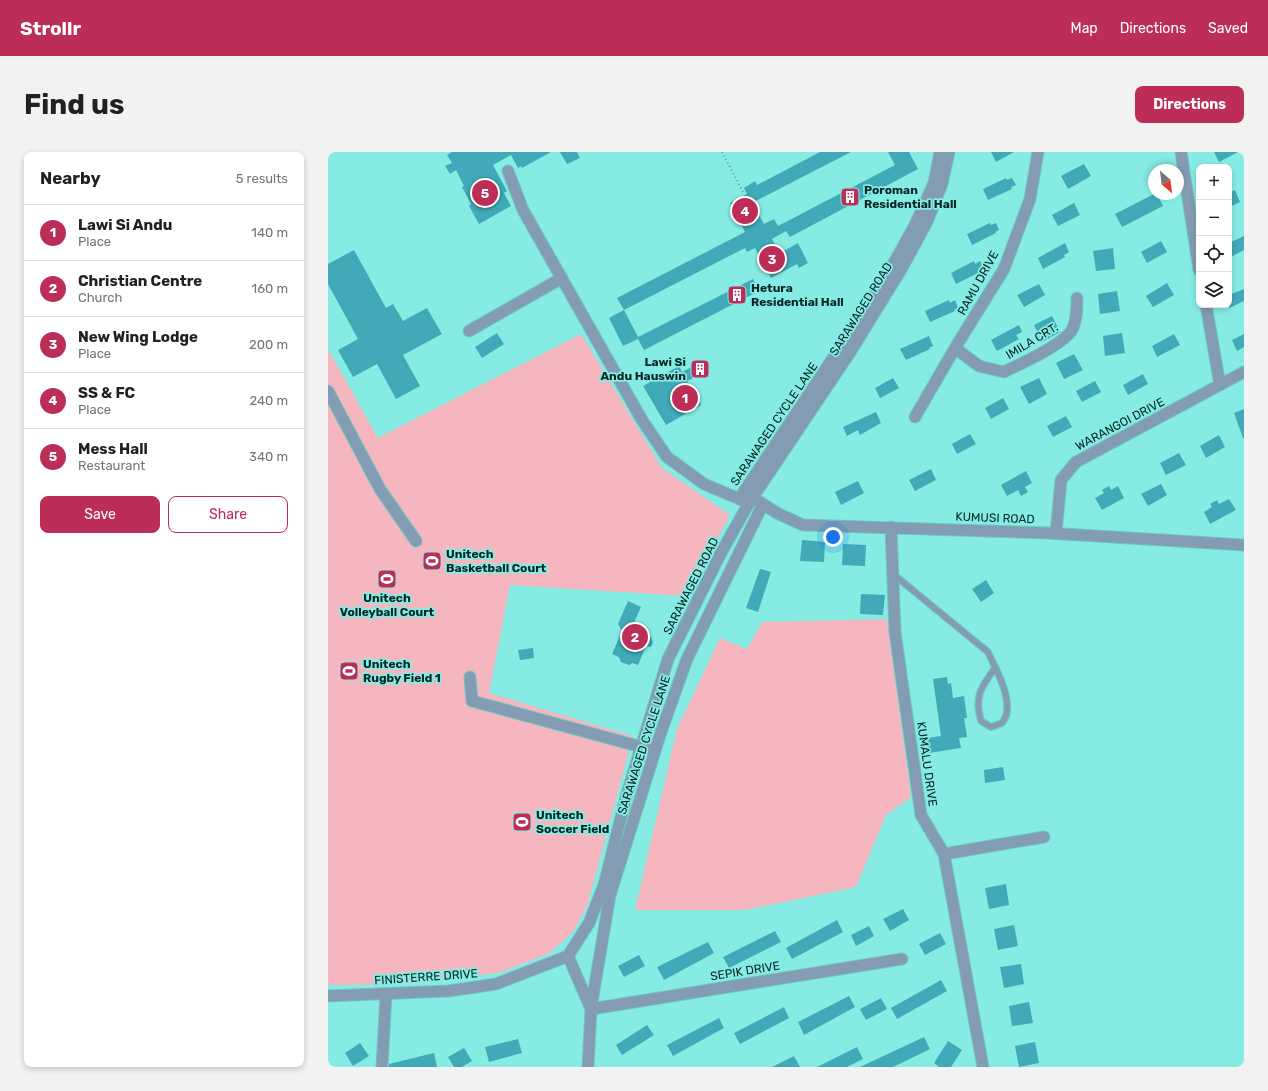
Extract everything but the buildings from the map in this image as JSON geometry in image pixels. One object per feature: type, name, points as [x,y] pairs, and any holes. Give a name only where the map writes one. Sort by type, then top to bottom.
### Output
[{"type":"street","name":"SARAWAGED CYCLE LANE","points":[[747,500],[890,270],[934,183],[940,152]]},
{"type":"street","name":"SARAWAGED ROAD","points":[[568,956],[589,923],[604,885],[626,797],[668,659],[747,500],[849,354],[902,268],[927,222],[942,184],[949,152]]},
{"type":"street","name":"RAMU DRIVE","points":[[915,417],[955,348],[1004,269],[1030,199],[1038,152]]},
{"type":"street","points":[[1181,152],[1196,250]]},
{"type":"street","name":"KUMUSI ROAD","points":[[508,170],[523,210],[642,420],[667,457],[704,484],[747,500],[763,504],[777,513],[803,525],[1056,533],[1244,545]]},
{"type":"street","points":[[468,331],[562,278]]},
{"type":"street","name":"IMILA CRT.","points":[[955,348],[979,366],[1004,372],[1033,358],[1070,334],[1077,315],[1077,298]]},
{"type":"street","points":[[1207,308],[1220,385]]},
{"type":"street","name":"WARANGOI DRIVE","points":[[1056,533],[1062,480],[1076,462],[1244,372]]},
{"type":"street","points":[[328,391],[380,489],[416,541]]},
{"type":"street","name":"SARAWAGED CYCLE LANE","points":[[591,1009],[610,895],[655,750],[687,659],[763,504]]},
{"type":"street","name":"KUMALU DRIVE","points":[[891,527],[895,632],[921,815],[944,854],[983,1067]]},
{"type":"street","points":[[470,678],[472,701],[655,750]]},
{"type":"street","points":[[944,854],[1044,837]]},
{"type":"street","points":[[568,956],[591,1009],[588,1067]]},
{"type":"street","name":"FINISTERRE DRIVE","points":[[328,996],[448,991],[496,984],[568,956]]},
{"type":"street","points":[[591,1009],[902,959]]},
{"type":"street","points":[[382,1067],[386,994]]},
{"type":"lane","points":[[893,574],[988,652],[995,668],[1005,691],[1008,712],[1002,723],[991,727],[981,721],[977,708],[981,687],[995,668]]},
{"type":"path","points":[[723,153],[743,192]]},
{"type":"shaded area","points":[[581,334],[662,468],[730,515],[687,596],[510,585],[489,693],[633,736],[587,907],[573,932],[550,953],[502,972],[414,984],[328,985],[328,349],[378,438]]},
{"type":"shaded area","points":[[887,619],[911,797],[886,815],[856,887],[745,910],[635,910],[677,729],[720,638],[747,649],[762,622]]},
{"type":"place","name":"Mess Hall","points":[[485,193]]},
{"type":"place","name":"Poroman Residential Hall","points":[[850,197]]},
{"type":"place","name":"SS & FC","points":[[745,211]]},
{"type":"place","name":"New Wing Lodge","points":[[772,259]]},
{"type":"place","name":"Hetura Residential Hall","points":[[737,295]]},
{"type":"place","name":"Lawi Si Andu Hauswin","points":[[700,369]]},
{"type":"place","name":"Lawi Si Andu","points":[[685,398]]},
{"type":"place","name":"Unitech Basketball Court","points":[[432,561]]},
{"type":"place","name":"Unitech Volleyball Court","points":[[387,579]]},
{"type":"place","name":"Christian Centre","points":[[635,637]]},
{"type":"place","name":"Unitech Rugby Field 1","points":[[349,671]]},
{"type":"place","name":"Unitech Soccer Field","points":[[522,822]]}]
